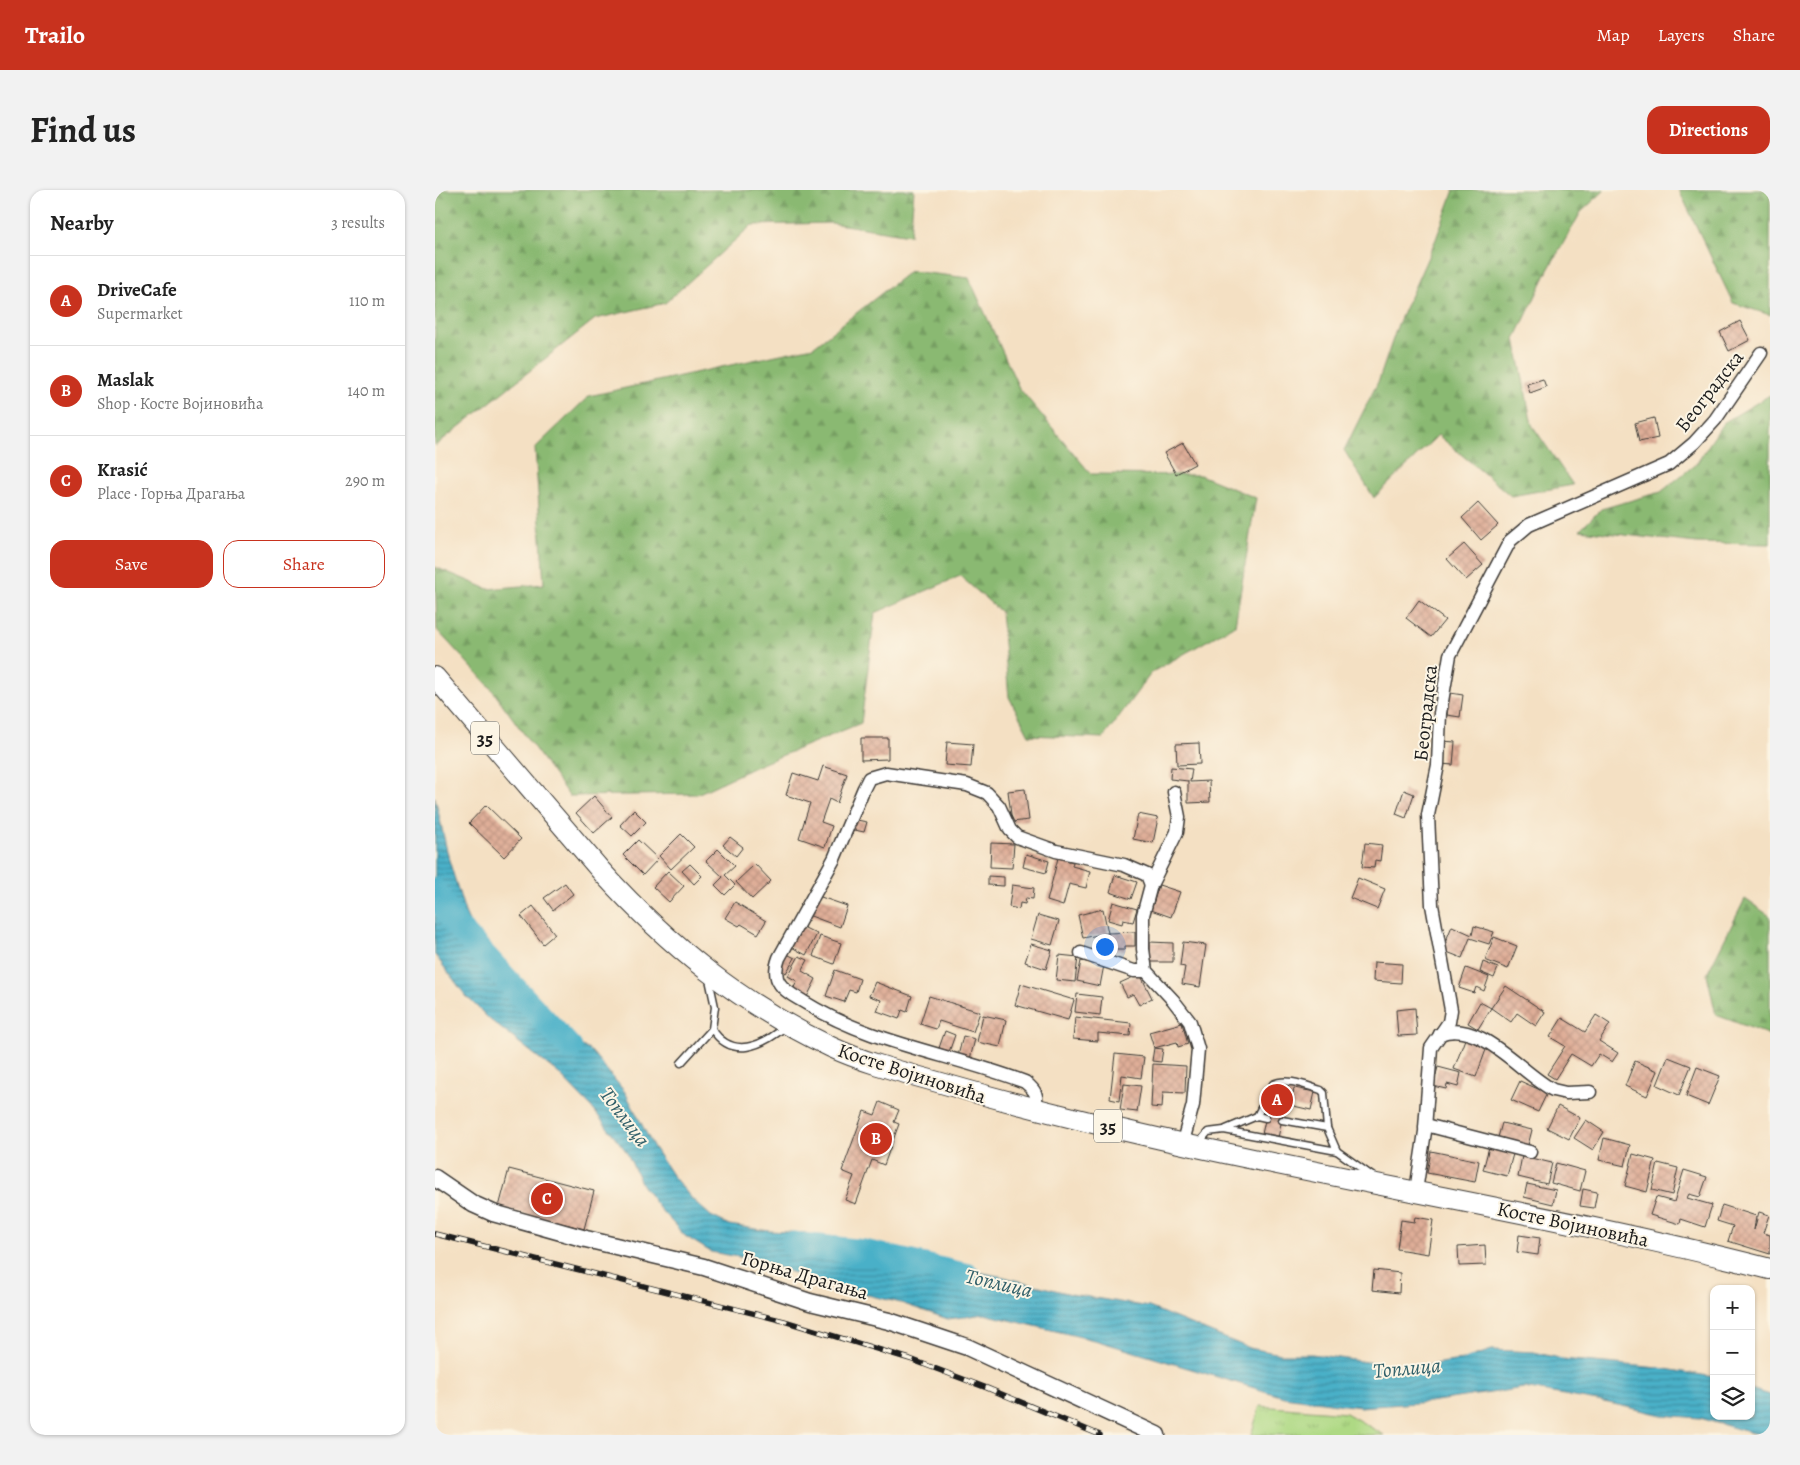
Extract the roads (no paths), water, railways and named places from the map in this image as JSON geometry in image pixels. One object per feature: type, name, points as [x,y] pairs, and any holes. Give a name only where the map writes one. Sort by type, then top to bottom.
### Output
[{"type":"main road","name":"Косте Војиновића","points":[[435,677],[622,895],[707,973],[788,1024],[827,1045],[861,1059],[984,1096],[1189,1146],[1375,1182],[1664,1244],[1770,1269]]},
{"type":"street","name":"Београдска","points":[[1416,1191],[1425,1128],[1431,1048],[1449,1022],[1451,1010],[1432,905],[1428,815],[1438,765],[1440,713],[1450,655],[1510,541],[1529,525],[1669,464],[1715,420],[1761,353]]},
{"type":"street","points":[[1035,1108],[1038,1097],[1034,1090],[1025,1082],[904,1046],[826,1016],[788,992],[780,984],[776,967],[779,958],[834,859],[869,778],[886,773],[967,785],[987,793],[999,806],[1010,830],[1017,837],[1056,851],[1124,865],[1147,876],[1151,885]]},
{"type":"street","points":[[1174,792],[1179,817],[1177,832],[1151,885],[1143,915],[1143,949],[1146,971],[1173,1000],[1189,1022],[1198,1050],[1189,1146]]},
{"type":"street","points":[[1081,953],[1134,971],[1146,971]]},
{"type":"street","points":[[1439,1034],[1456,1030],[1468,1033],[1487,1042],[1553,1090],[1566,1093],[1590,1092]]},
{"type":"street","points":[[1425,1128],[1430,1125],[1530,1152]]},
{"type":"street","name":"Горња Драгања","points":[[435,1178],[473,1204],[493,1213],[585,1239],[704,1267],[810,1302],[889,1321],[967,1347],[1157,1435]]},
{"type":"lane","points":[[681,1063],[712,1029],[715,1008],[707,973]]},
{"type":"lane","points":[[712,1029],[721,1040],[736,1048],[769,1041],[788,1024]]},
{"type":"lane","points":[[1257,1116],[1273,1084],[1281,1081],[1293,1082],[1321,1090],[1324,1093],[1327,1128],[1337,1151]]},
{"type":"lane","points":[[1189,1146],[1208,1132],[1225,1130],[1257,1116],[1266,1118]]},
{"type":"lane","points":[[1282,1120],[1327,1128]]},
{"type":"lane","points":[[1225,1130],[1337,1151],[1369,1174],[1375,1182]]},
{"type":"water","points":[[435,797],[449,860],[465,912],[493,975],[523,1008],[592,1052],[625,1092],[653,1146],[672,1175],[693,1200],[711,1216],[729,1225],[769,1231],[806,1233],[830,1251],[869,1260],[921,1268],[958,1268],[1004,1277],[1071,1294],[1149,1307],[1249,1348],[1281,1354],[1312,1354],[1407,1368],[1461,1360],[1492,1350],[1534,1352],[1562,1359],[1659,1368],[1710,1376],[1710,1420],[1755,1420],[1755,1390],[1770,1395],[1770,1435],[1752,1433],[1700,1418],[1662,1415],[1609,1403],[1524,1388],[1429,1402],[1360,1407],[1284,1397],[1098,1341],[984,1314],[948,1319],[901,1303],[822,1284],[762,1261],[711,1252],[685,1236],[659,1208],[642,1185],[626,1151],[592,1108],[558,1073],[489,1019],[466,996],[435,955]]},
{"type":"waterway","name":"Топлица","points":[[435,891],[455,924],[570,1048]]},
{"type":"waterway","name":"Топлица","points":[[793,1244],[864,1252],[968,1276]]},
{"type":"railway","points":[[435,1234],[784,1321],[910,1359],[987,1388],[1100,1435]]},
{"type":"place","name":"DriveCafe","points":[[1277,1100]]},
{"type":"place","name":"Maslak","points":[[876,1139]]},
{"type":"place","name":"Krasić","points":[[547,1199]]}]
